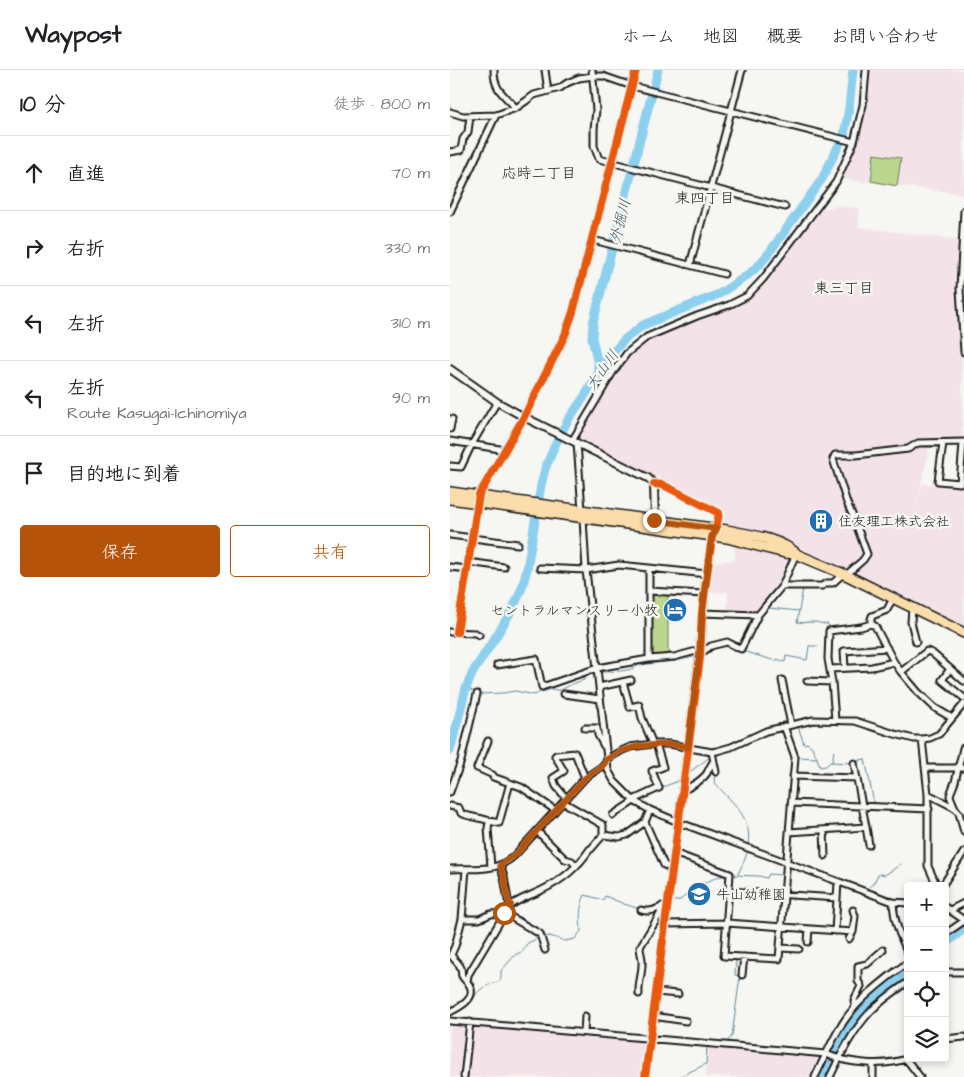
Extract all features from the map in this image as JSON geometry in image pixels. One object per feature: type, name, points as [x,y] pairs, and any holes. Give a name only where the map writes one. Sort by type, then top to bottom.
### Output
[{"type":"main road","points":[[450,492],[551,510],[714,533]]},
{"type":"main road","points":[[450,499],[478,498]]},
{"type":"main road","points":[[582,514],[654,520],[714,533],[785,553],[796,554],[844,574],[964,634]]},
{"type":"street","points":[[494,70],[494,81],[498,89],[516,108]]},
{"type":"street","points":[[545,70],[548,91]]},
{"type":"street","points":[[457,632],[478,498],[524,417],[565,335],[574,312],[636,70]]},
{"type":"street","points":[[690,265],[742,70]]},
{"type":"street","points":[[866,70],[863,105],[854,142],[836,182],[763,280],[747,296],[647,337],[627,353],[613,372],[573,441],[608,770],[614,781],[634,801],[678,822],[893,902],[904,903]]},
{"type":"street","points":[[593,73],[596,110],[594,146],[599,159],[784,207]]},
{"type":"street","points":[[450,112],[463,116],[496,116],[516,108],[534,95],[560,88],[593,73],[632,86],[854,142]]},
{"type":"street","points":[[450,152],[462,150],[464,139],[468,132],[470,116]]},
{"type":"street","points":[[450,212],[452,201],[496,116]]},
{"type":"street","points":[[964,210],[962,289],[964,352]]},
{"type":"street","points":[[593,240],[724,274]]},
{"type":"street","points":[[450,369],[497,402],[524,417],[648,478],[654,484],[663,485],[719,513],[704,594],[700,652],[672,869],[665,906],[665,924],[644,1077]]},
{"type":"street","points":[[450,466],[461,467],[472,444],[497,402]]},
{"type":"street","points":[[450,419],[452,419],[450,429]]},
{"type":"street","points":[[450,440],[506,450]]},
{"type":"street","points":[[782,586],[822,586],[827,582],[833,582],[863,560],[866,554],[833,459],[835,455],[856,455],[908,449],[918,443],[964,442],[960,483],[938,481],[943,443]]},
{"type":"street","points":[[654,484],[654,520]]},
{"type":"street","points":[[450,535],[518,544]]},
{"type":"street","points":[[496,665],[536,659],[542,687],[597,668],[700,652],[711,646],[727,642],[741,649],[758,615],[782,586],[796,554]]},
{"type":"street","points":[[468,562],[504,567]]},
{"type":"street","points":[[540,568],[586,570],[619,565],[707,574]]},
{"type":"street","points":[[450,567],[467,569]]},
{"type":"street","points":[[649,568],[649,659]]},
{"type":"street","points":[[649,591],[704,594]]},
{"type":"street","points":[[871,624],[872,616],[887,610],[893,598]]},
{"type":"street","points":[[912,608],[911,622],[916,642]]},
{"type":"street","points":[[702,613],[758,615]]},
{"type":"street","points":[[871,624],[875,626],[894,662],[918,692],[935,708],[952,718]]},
{"type":"street","points":[[835,720],[828,659],[829,631],[871,624]]},
{"type":"street","points":[[450,632],[476,633],[479,635]]},
{"type":"street","points":[[845,668],[844,651],[886,648]]},
{"type":"street","points":[[901,672],[927,651],[932,653],[964,681]]},
{"type":"street","points":[[830,669],[859,669],[894,662]]},
{"type":"street","points":[[950,669],[942,680],[964,698]]},
{"type":"street","points":[[599,687],[631,680]]},
{"type":"street","points":[[782,680],[791,725]]},
{"type":"street","points":[[807,681],[832,682]]},
{"type":"street","points":[[613,814],[659,788],[652,771],[663,767],[655,744],[642,718],[639,705],[630,707],[623,682]]},
{"type":"street","points":[[450,792],[462,761],[477,694]]},
{"type":"street","points":[[564,694],[600,699]]},
{"type":"street","points":[[450,869],[491,867],[500,865],[515,855],[585,778],[604,765],[607,759],[630,748],[670,744],[712,752],[731,747],[784,726],[813,720],[855,721],[914,739],[930,738],[938,734],[964,704]]},
{"type":"street","points":[[674,853],[730,874],[724,956],[779,959],[795,757],[784,726]]},
{"type":"street","points":[[585,728],[597,728],[598,735],[606,749]]},
{"type":"street","points":[[922,739],[929,809],[928,866],[935,882]]},
{"type":"street","points":[[488,741],[477,768],[493,775],[493,777],[521,787],[555,810]]},
{"type":"street","points":[[963,748],[961,768],[950,796],[959,813],[964,832]]},
{"type":"street","points":[[712,752],[716,772]]},
{"type":"street","points":[[467,982],[468,975],[504,913],[511,905],[560,880],[582,860],[603,835],[603,825],[564,800],[553,778],[564,771],[555,756],[575,753],[585,778]]},
{"type":"street","points":[[682,791],[706,775],[714,762]]},
{"type":"street","points":[[854,763],[868,845]]},
{"type":"street","points":[[926,768],[961,768]]},
{"type":"street","points":[[793,776],[857,778]]},
{"type":"street","points":[[450,806],[459,808],[462,813],[472,818],[499,823],[510,783]]},
{"type":"street","points":[[928,794],[955,808]]},
{"type":"street","points":[[791,803],[929,809]]},
{"type":"street","points":[[603,835],[623,836],[632,832],[645,822],[650,810]]},
{"type":"street","points":[[488,822],[491,867]]},
{"type":"street","points":[[645,822],[664,865],[672,869]]},
{"type":"street","points":[[789,832],[866,827]]},
{"type":"street","points":[[824,830],[825,856]]},
{"type":"street","points":[[537,831],[565,859],[572,861],[576,866]]},
{"type":"street","points":[[945,882],[964,852]]},
{"type":"street","points":[[500,865],[508,900],[511,905]]},
{"type":"street","points":[[450,1012],[462,1006],[469,999],[471,988],[462,976],[461,968],[451,955],[462,919],[466,869]]},
{"type":"street","points":[[835,931],[838,882]]},
{"type":"street","points":[[729,891],[837,898]]},
{"type":"street","points":[[893,902],[897,929],[904,945]]},
{"type":"street","points":[[949,931],[964,920],[950,910],[964,903]]},
{"type":"street","points":[[641,910],[647,912],[665,906]]},
{"type":"street","points":[[639,994],[638,988],[642,965],[640,947],[665,906]]},
{"type":"street","points":[[849,939],[853,932],[855,916],[852,910]]},
{"type":"street","points":[[462,919],[479,919],[491,914],[504,913],[540,934],[545,950]]},
{"type":"street","points":[[665,924],[727,923],[853,932]]},
{"type":"street","points":[[808,942],[809,929]]},
{"type":"street","points":[[780,948],[799,949]]},
{"type":"street","points":[[855,1007],[854,1000],[861,986],[858,981],[858,966],[867,964],[883,950]]},
{"type":"street","points":[[742,975],[744,957]]},
{"type":"street","points":[[815,1077],[836,1034],[855,1007],[904,965]]},
{"type":"street","points":[[949,972],[964,972]]},
{"type":"street","points":[[830,1077],[855,1031],[872,1011],[904,985]]},
{"type":"street","points":[[656,992],[678,994]]},
{"type":"street","points":[[584,1033],[585,1016]]},
{"type":"street","points":[[653,1016],[686,1021]]},
{"type":"street","points":[[450,1021],[827,1054],[839,1059],[873,1064],[904,1060]]},
{"type":"street","points":[[464,1077],[470,1022]]},
{"type":"street","points":[[949,1039],[964,1037]]},
{"type":"street","points":[[910,1062],[920,1077]]},
{"type":"street","points":[[873,1064],[873,1077]]},
{"type":"shaded area","points":[[868,70],[964,70],[964,194],[841,179],[857,138]]},
{"type":"shaded area","points":[[839,206],[860,208],[858,227],[960,240],[958,289],[962,363],[963,439],[928,444],[929,449],[912,524],[922,484],[964,486],[964,629],[773,535],[727,525],[724,520],[726,511],[576,437],[626,357],[650,339],[747,298],[780,262],[819,209]]},
{"type":"shaded area","points":[[734,543],[790,556],[791,560],[782,582],[755,612],[727,611],[728,592],[710,593],[715,562],[735,560]]},
{"type":"shaded area","points":[[450,1023],[644,1040],[646,1043],[642,1077],[450,1077]]},
{"type":"shaded area","points":[[707,1046],[821,1056],[822,1058],[814,1077],[706,1077]]},
{"type":"green space","points":[[874,154],[901,158],[897,186],[871,181]]},
{"type":"green space","points":[[651,593],[668,593],[668,648],[671,655],[651,656]]},
{"type":"waterway","name":"外掘川","points":[[598,373],[598,364],[592,338],[593,323],[658,70]]},
{"type":"waterway","name":"大山川","points":[[450,751],[466,688],[473,672],[500,630],[522,588],[545,469],[568,420],[607,359],[625,339],[643,325],[719,294],[748,275],[769,253],[822,179],[844,135],[853,70]]},
{"type":"waterway","points":[[803,588],[797,622],[828,624],[830,629]]},
{"type":"waterway","points":[[768,608],[799,611]]},
{"type":"waterway","points":[[742,651],[785,662],[786,656],[807,660],[809,646],[818,646]]},
{"type":"waterway","points":[[599,672],[614,672],[639,665],[675,661],[697,656]]},
{"type":"waterway","points":[[466,688],[480,694],[515,691],[535,695],[552,689],[561,690],[595,673]]},
{"type":"waterway","points":[[798,726],[804,744],[807,743],[812,747],[817,758]]},
{"type":"waterway","points":[[832,762],[834,751]]},
{"type":"waterway","points":[[784,857],[793,756]]},
{"type":"waterway","points":[[687,774],[710,757]]},
{"type":"waterway","points":[[797,757],[817,758],[820,767],[826,766],[830,762],[851,763]]},
{"type":"waterway","points":[[855,762],[865,759],[874,803]]},
{"type":"waterway","points":[[715,775],[714,780],[716,784],[745,819],[748,827],[748,846]]},
{"type":"waterway","points":[[660,788],[682,778]]},
{"type":"waterway","points":[[738,874],[748,850]]},
{"type":"waterway","points":[[869,887],[878,875],[885,875],[901,864]]},
{"type":"waterway","points":[[732,875],[767,878],[769,874],[782,875]]},
{"type":"waterway","points":[[669,902],[680,900],[697,887],[717,877],[728,875]]},
{"type":"waterway","points":[[542,937],[550,936],[565,941],[575,939],[581,931],[580,917],[585,895],[603,900],[605,896],[640,909]]},
{"type":"waterway","points":[[949,941],[964,929]]},
{"type":"waterway","points":[[961,931],[964,934]]},
{"type":"waterway","points":[[470,999],[474,998],[485,987],[500,981],[501,971],[515,955],[523,951],[528,943],[538,938]]},
{"type":"waterway","points":[[726,1043],[732,1036],[740,976],[735,975],[736,960]]},
{"type":"waterway","points":[[823,1077],[846,1034],[863,1010],[904,976]]},
{"type":"waterway","points":[[679,1077],[706,1064],[707,1047],[722,1048],[723,1046]]},
{"type":"waterway","points":[[833,1077],[838,1067]]},
{"type":"cycle path","points":[[457,632],[479,495],[524,417],[565,335],[573,312],[636,70]]},
{"type":"cycle path","points":[[645,1077],[700,658],[702,613],[707,574],[712,537],[716,529],[719,513],[663,485],[654,484]]},
{"type":"place","name":"住友理工株式会社","points":[[821,521]]},
{"type":"place","name":"セントラルマンスリー小牧","points":[[675,610]]},
{"type":"place","name":"牛山幼稚園","points":[[699,894]]},
{"type":"district","name":"応時二丁目","points":[[539,173]]},
{"type":"district","name":"東四丁目","points":[[705,198]]},
{"type":"district","name":"東三丁目","points":[[844,288]]},
{"type":"route","points":[[504,913],[511,905],[508,900],[500,865],[515,855],[585,778],[604,765],[607,759],[630,748],[653,744],[688,747],[707,574],[712,536],[716,529],[654,520]]}]
